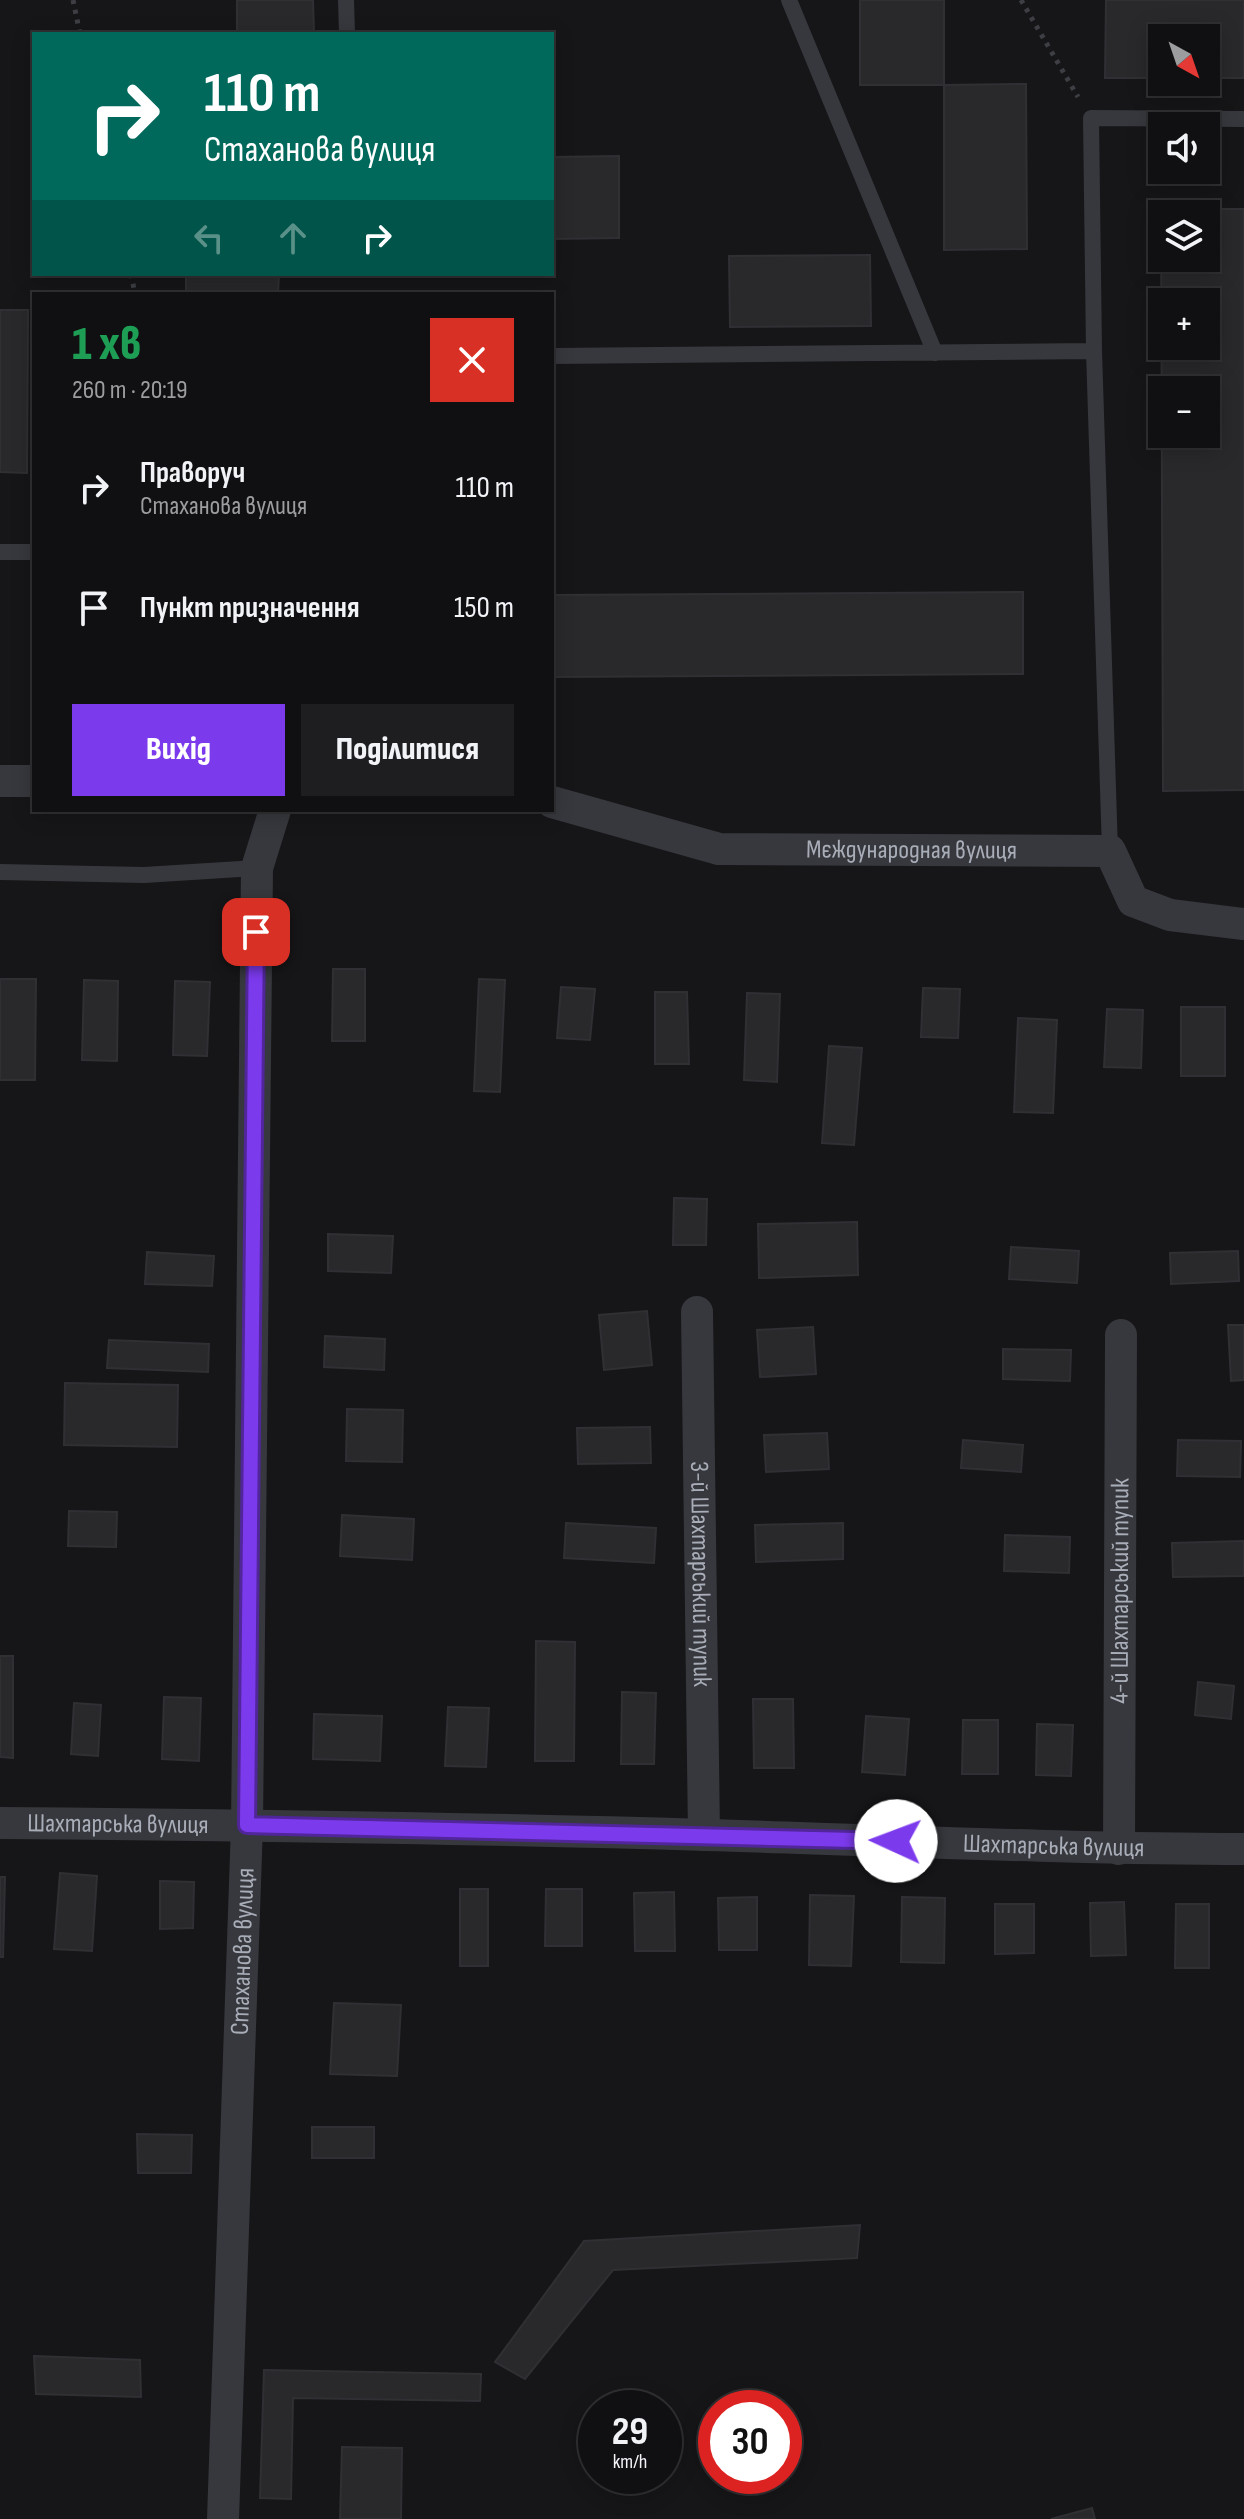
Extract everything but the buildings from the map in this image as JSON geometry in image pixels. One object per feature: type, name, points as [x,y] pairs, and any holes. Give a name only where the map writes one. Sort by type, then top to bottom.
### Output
[{"type":"street","points":[[0,781],[32,781]]},
{"type":"street","name":"Мєждународная вулиця","points":[[554,803],[719,849],[1110,851]]},
{"type":"street","name":"Стаханова вулиця","points":[[223,2519],[247,1825],[257,868],[274,812]]},
{"type":"street","points":[[1110,851],[1133,901],[1170,915],[1244,924]]},
{"type":"street","name":"3-й Шахтарський тупик","points":[[697,1312],[704,1835]]},
{"type":"street","name":"4-й Шахтарський тупик","points":[[1119,1849],[1121,1335]]},
{"type":"street","name":"Шахтарська вулиця","points":[[0,1823],[247,1825],[704,1835],[1119,1849],[1244,1849]]},
{"type":"lane","points":[[346,0],[347,32]]},
{"type":"lane","points":[[789,0],[935,353]]},
{"type":"lane","points":[[1110,851],[1094,351],[1091,118],[1244,119]]},
{"type":"lane","points":[[554,356],[1094,351]]},
{"type":"lane","points":[[0,552],[32,552]]},
{"type":"lane","points":[[0,872],[144,875],[257,868]]},
{"type":"path","points":[[73,0],[80,32]]},
{"type":"path","points":[[1021,0],[1091,118]]},
{"type":"route","points":[[256,932],[247,1825],[896,1841]]}]
